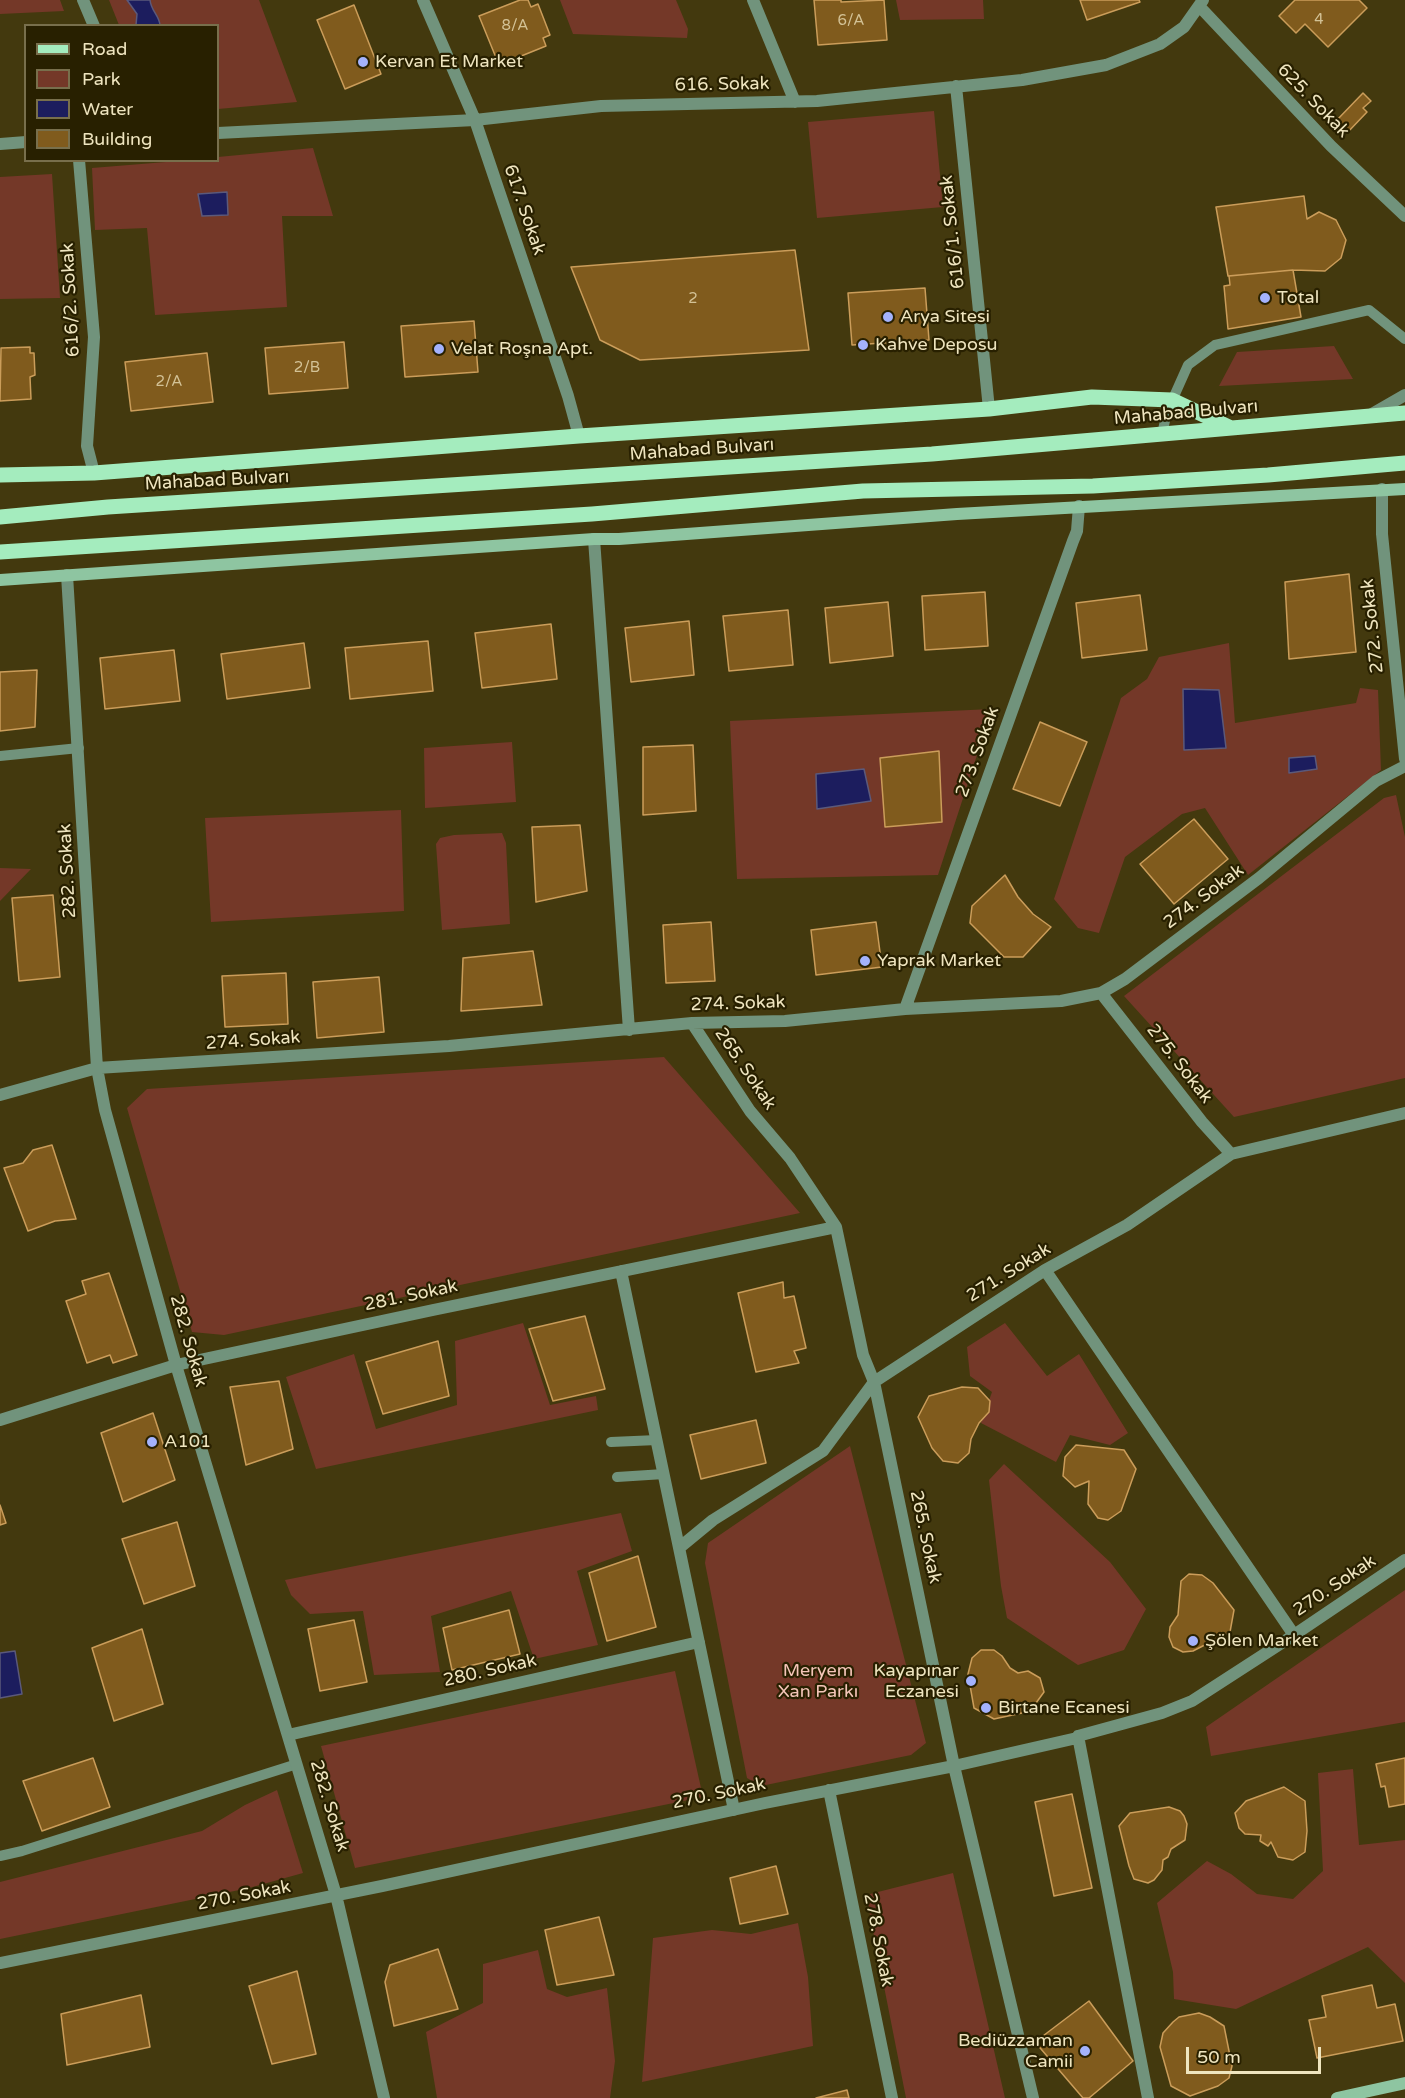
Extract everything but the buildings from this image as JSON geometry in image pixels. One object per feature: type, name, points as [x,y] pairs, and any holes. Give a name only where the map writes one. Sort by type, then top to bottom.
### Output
[{"type":"main road","points":[[0,475],[94,473],[579,436],[989,410],[1092,397],[1172,399],[1231,428]]},
{"type":"main road","name":"Mahabad Bulvarı","points":[[0,517],[108,507],[932,454],[1405,413]]},
{"type":"main road","points":[[0,552],[592,514],[863,491],[1093,486],[1268,475],[1405,463]]},
{"type":"main road","points":[[0,580],[1079,506],[1143,505],[1405,489]]},
{"type":"main road","points":[[1336,2098],[1405,2083]]},
{"type":"street","points":[[83,0],[93,24]]},
{"type":"street","name":"617. Sokak","points":[[423,0],[475,120],[568,396],[579,436]]},
{"type":"street","points":[[753,0],[795,102]]},
{"type":"street","name":"616. Sokak","points":[[219,133],[475,120],[601,106],[795,102],[1022,80],[1106,65],[1160,44],[1184,27],[1202,4]]},
{"type":"street","name":"625. Sokak","points":[[1202,4],[1330,146],[1405,216]]},
{"type":"street","name":"616/1. Sokak","points":[[956,86],[989,410]]},
{"type":"street","points":[[0,144],[24,142]]},
{"type":"street","name":"616/2. Sokak","points":[[79,162],[94,337],[87,446],[94,473]]},
{"type":"street","points":[[1369,417],[1405,395]]},
{"type":"street","name":"272. Sokak","points":[[1382,489],[1382,534],[1405,759]]},
{"type":"street","name":"273. Sokak","points":[[905,1009],[1077,531],[1079,506]]},
{"type":"street","points":[[594,539],[629,1030]]},
{"type":"street","name":"282. Sokak","points":[[67,575],[97,1068],[105,1110],[176,1365],[336,1895],[384,2098]]},
{"type":"street","name":"274. Sokak","points":[[0,1095],[97,1068],[352,1052],[692,1023],[785,1021],[905,1009],[1061,1001],[1101,993],[1125,979],[1258,878],[1376,782],[1405,766]]},
{"type":"street","name":"275. Sokak","points":[[1101,993],[1202,1122],[1231,1154]]},
{"type":"street","name":"265. Sokak","points":[[692,1023],[750,1111],[790,1158],[836,1227],[863,1355],[874,1382],[954,1766],[1033,2098]]},
{"type":"street","name":"271. Sokak","points":[[679,1548],[713,1520],[823,1451],[874,1382],[1045,1270],[1127,1225],[1231,1154],[1405,1113]]},
{"type":"street","name":"281. Sokak","points":[[0,1420],[176,1365],[836,1227]]},
{"type":"street","points":[[1045,1270],[1294,1635]]},
{"type":"street","points":[[621,1271],[734,1810]]},
{"type":"street","name":"270. Sokak","points":[[0,1963],[954,1766],[1077,1738],[1162,1713],[1192,1701],[1405,1560]]},
{"type":"street","name":"280. Sokak","points":[[288,1735],[699,1642]]},
{"type":"street","points":[[1078,1736],[1148,2098]]},
{"type":"street","name":"278. Sokak","points":[[829,1790],[892,2098]]},
{"type":"lane","points":[[1162,434],[1167,412],[1188,365],[1215,345],[1369,310],[1405,339]]},
{"type":"lane","points":[[0,756],[79,748]]},
{"type":"lane","points":[[611,1442],[657,1440]]},
{"type":"lane","points":[[617,1477],[664,1474]]},
{"type":"lane","points":[[0,1856],[297,1764]]},
{"type":"green space","points":[[0,0],[60,0],[64,11],[0,14]]},
{"type":"green space","points":[[109,0],[259,0],[297,102],[219,109],[219,24],[119,24]]},
{"type":"green space","points":[[560,0],[676,0],[688,29],[687,38],[573,34]]},
{"type":"green space","points":[[896,0],[983,0],[984,19],[900,20]]},
{"type":"green space","points":[[934,111],[943,207],[817,218],[808,122]]},
{"type":"green space","points":[[313,148],[333,216],[282,216],[287,307],[155,315],[147,228],[95,230],[92,168],[166,162],[219,162],[219,157]]},
{"type":"green space","points":[[52,174],[60,298],[0,299],[0,177]]},
{"type":"green space","points":[[1334,346],[1353,379],[1219,386],[1237,352]]},
{"type":"green space","points":[[1229,643],[1235,723],[1356,703],[1360,688],[1378,690],[1381,770],[1248,875],[1205,808],[1182,814],[1125,857],[1099,933],[1078,928],[1054,899],[1121,698],[1147,679],[1159,657]]},
{"type":"green space","points":[[992,709],[938,875],[737,879],[730,721]]},
{"type":"green space","points":[[512,742],[516,802],[425,808],[424,748]]},
{"type":"green space","points":[[1396,795],[1405,837],[1405,1078],[1234,1117],[1124,996],[1384,798]]},
{"type":"green space","points":[[401,810],[404,911],[211,922],[205,818]]},
{"type":"green space","points":[[502,833],[506,843],[510,924],[442,930],[436,844],[440,838],[454,835]]},
{"type":"green space","points":[[0,868],[31,869],[0,901]]},
{"type":"green space","points":[[664,1057],[800,1213],[224,1335],[192,1332],[127,1108],[147,1089]]},
{"type":"green space","points":[[523,1323],[550,1405],[596,1396],[598,1410],[316,1469],[286,1377],[354,1354],[376,1429],[457,1405],[455,1341]]},
{"type":"green space","points":[[1005,1323],[1047,1376],[1079,1354],[1128,1433],[1110,1445],[1070,1435],[1056,1462],[981,1423],[992,1392],[970,1376],[967,1347]]},
{"type":"green space","name":"Meryem Xan Parkı","points":[[850,1446],[926,1743],[911,1755],[761,1786],[747,1778],[705,1563],[708,1543]]},
{"type":"green space","points":[[1004,1464],[1110,1562],[1146,1609],[1124,1650],[1078,1665],[1007,1618],[1001,1586],[989,1480]]},
{"type":"green space","points":[[621,1513],[632,1551],[577,1571],[598,1645],[534,1659],[511,1591],[431,1616],[440,1672],[374,1675],[363,1611],[310,1614],[291,1595],[285,1580]]},
{"type":"green space","points":[[1405,1590],[1405,1722],[1211,1756],[1206,1727]]},
{"type":"green space","points":[[675,1671],[703,1797],[355,1868],[321,1746]]},
{"type":"green space","points":[[1353,1769],[1359,1845],[1405,1840],[1405,1983],[1368,1947],[1236,2009],[1174,1999],[1173,1972],[1157,1903],[1207,1861],[1231,1874],[1257,1894],[1293,1899],[1323,1871],[1318,1773]]},
{"type":"green space","points":[[277,1790],[303,1873],[249,1888],[0,1939],[0,1882],[202,1831],[245,1805]]},
{"type":"green space","points":[[953,1873],[1005,2098],[906,2098],[866,1895]]},
{"type":"green space","points":[[798,1923],[808,1977],[813,2046],[642,2082],[653,1938],[712,1930],[751,1934]]},
{"type":"green space","points":[[538,1950],[547,1989],[567,1997],[607,1988],[615,2061],[610,2098],[437,2098],[426,2032],[483,2003],[483,1964]]},
{"type":"water","points":[[127,0],[150,0],[160,24],[136,24],[137,14]]},
{"type":"water","points":[[227,192],[228,215],[202,216],[198,194]]},
{"type":"water","points":[[1183,689],[1219,690],[1226,748],[1184,750]]},
{"type":"water","points":[[1315,756],[1317,769],[1289,773],[1289,758]]},
{"type":"water","points":[[864,769],[871,801],[817,809],[816,774]]},
{"type":"water","points":[[15,1651],[22,1694],[0,1698],[0,1653]]},
{"type":"place","name":"Kervan Et Market","points":[[363,62]]},
{"type":"place","name":"Total","points":[[1265,298]]},
{"type":"place","name":"Arya Sitesi","points":[[888,317]]},
{"type":"place","name":"Kahve Deposu","points":[[863,345]]},
{"type":"place","name":"Velat Roşna Apt.","points":[[439,349]]},
{"type":"place","name":"Yaprak Market","points":[[865,961]]},
{"type":"place","name":"A101","points":[[152,1442]]},
{"type":"place","name":"Şölen Market","points":[[1193,1641]]},
{"type":"place","name":"Kayapınar Eczanesi","points":[[971,1681]]},
{"type":"place","name":"Birtane Ecanesi","points":[[986,1708]]},
{"type":"place","name":"Bediüzzaman Camii","points":[[1085,2051]]}]
